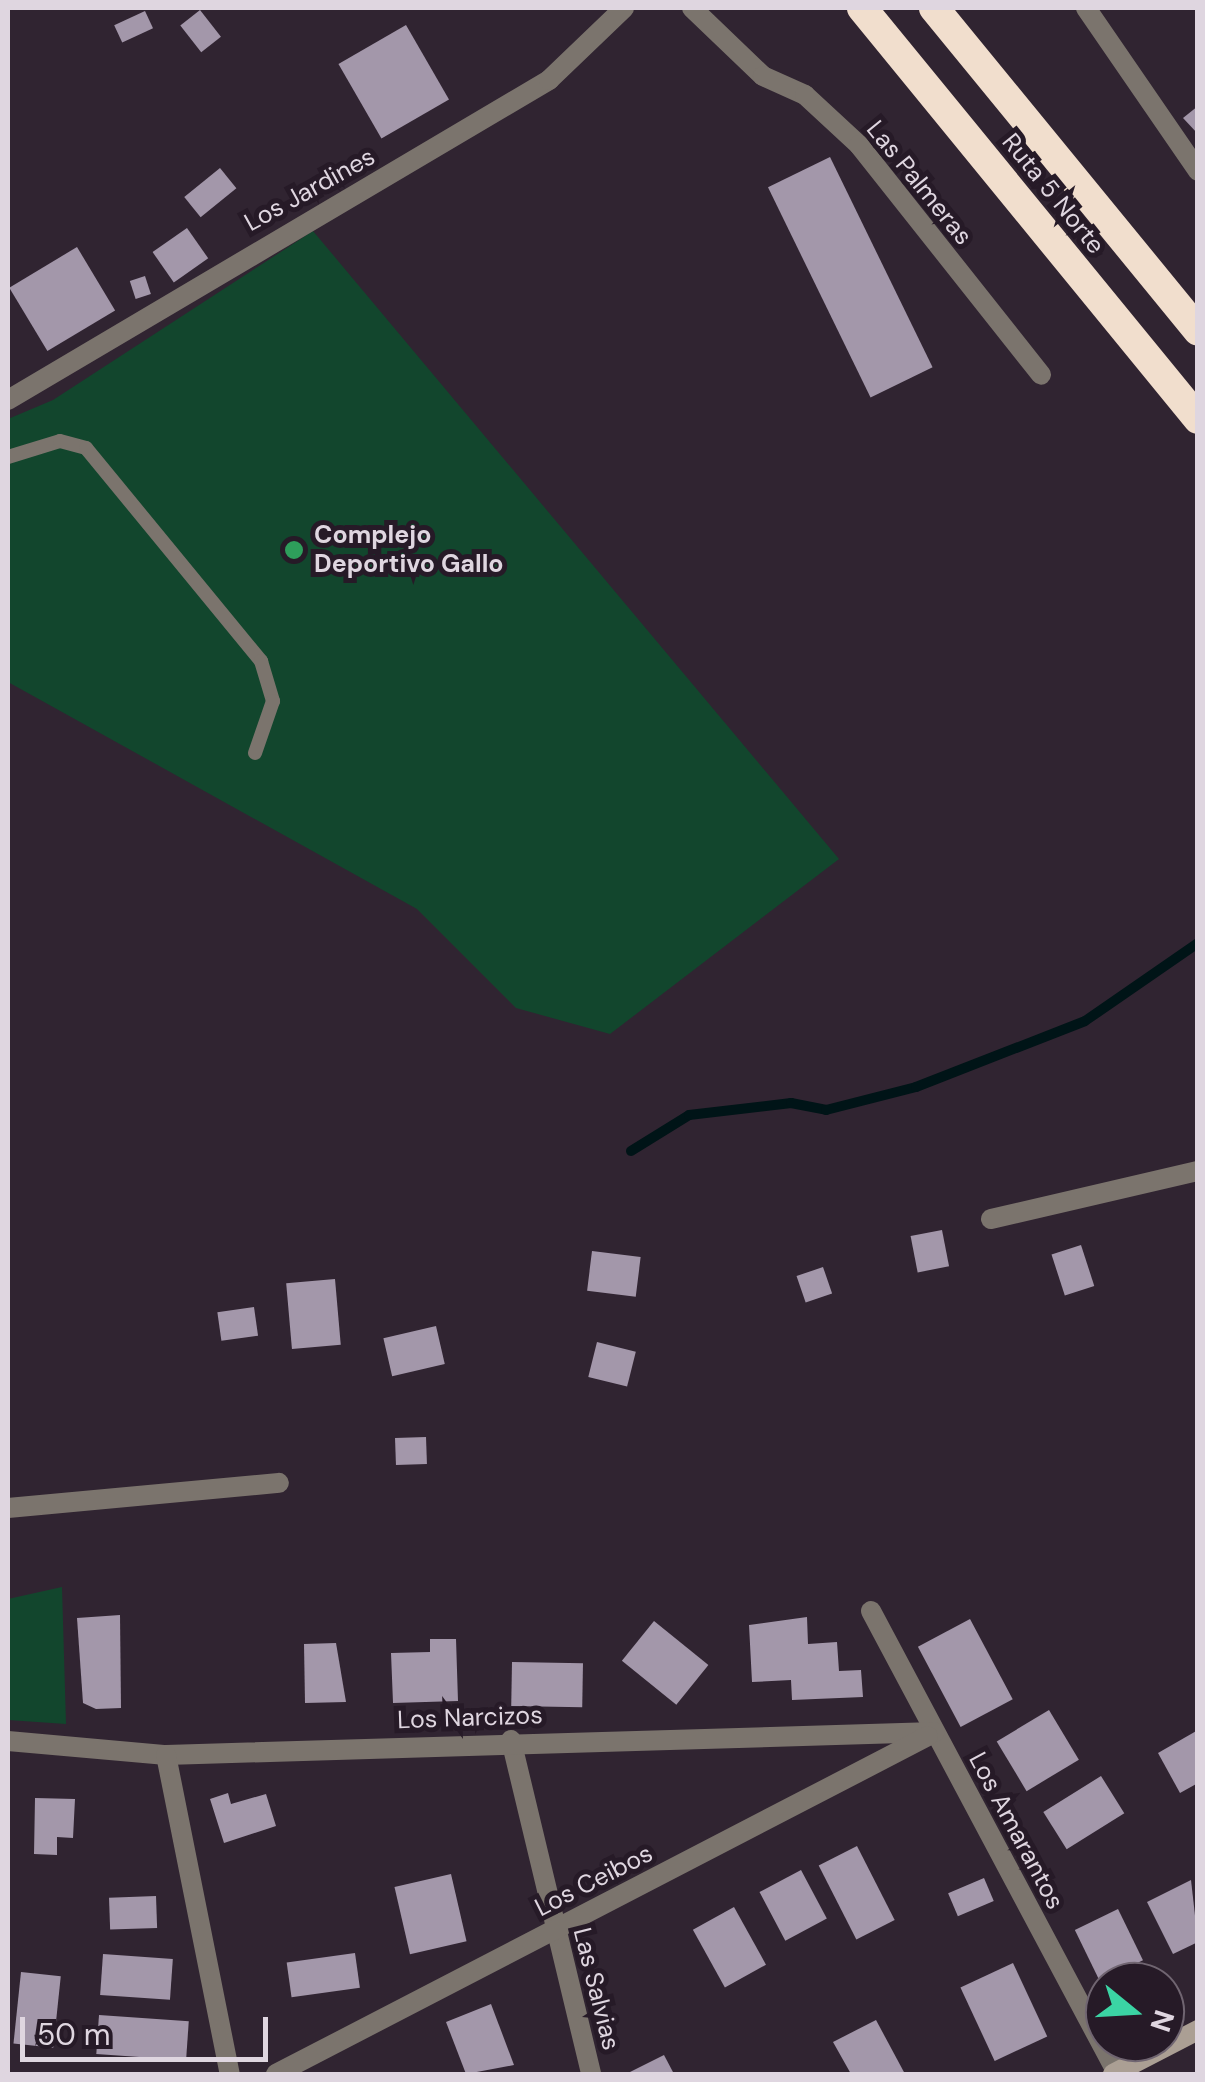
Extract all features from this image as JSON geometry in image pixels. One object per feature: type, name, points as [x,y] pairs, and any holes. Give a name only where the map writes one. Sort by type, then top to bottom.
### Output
[{"type":"highway","name":"Ruta 5 Norte","points":[[862,8],[1198,418]]},
{"type":"highway","name":"Ruta 5 Norte","points":[[934,8],[1198,331]]},
{"type":"street","name":"Los Jardines","points":[[8,400],[549,80],[624,8]]},
{"type":"street","name":"Las Palmeras","points":[[692,8],[764,76],[804,96],[859,145],[1041,375]]},
{"type":"street","points":[[1086,8],[1198,171]]},
{"type":"street","points":[[992,1219],[1198,1172]]},
{"type":"street","points":[[8,1508],[279,1484]]},
{"type":"street","name":"Los Amarantos","points":[[872,1612],[1115,2074]]},
{"type":"street","name":"Los Narcizos","points":[[8,1740],[166,1756],[510,1740],[935,1732]]},
{"type":"street","name":"Los Ceibos","points":[[276,2074],[935,1732]]},
{"type":"street","name":"Las Salvias","points":[[510,1740],[590,2074]]},
{"type":"street","points":[[166,1756],[230,2074]]},
{"type":"street","points":[[1115,2074],[1198,2030]]},
{"type":"lane","points":[[8,457],[60,442],[86,448],[261,661],[273,701],[255,753]]},
{"type":"green space","name":"Complejo Deportivo Gallo","points":[[313,231],[839,859],[610,1034],[516,1008],[417,909],[8,682],[8,419],[53,400]]},
{"type":"green space","points":[[62,1587],[66,1724],[8,1720],[8,1599]]},
{"type":"building","points":[[200,10],[221,37],[201,52],[180,25]]},
{"type":"building","points":[[145,11],[153,28],[122,43],[114,25]]},
{"type":"building","points":[[406,25],[449,99],[381,138],[338,64]]},
{"type":"building","points":[[1198,106],[1198,134],[1183,118]]},
{"type":"building","points":[[830,157],[933,367],[871,398],[768,187]]},
{"type":"building","points":[[220,168],[236,188],[201,217],[184,197]]},
{"type":"building","points":[[187,228],[208,258],[174,282],[153,252]]},
{"type":"building","points":[[77,247],[115,310],[47,351],[9,288]]},
{"type":"building","points":[[145,276],[151,294],[136,299],[130,281]]},
{"type":"building","points":[[942,1230],[949,1266],[918,1272],[911,1236]]},
{"type":"building","points":[[1081,1245],[1094,1286],[1065,1295],[1052,1255]]},
{"type":"building","points":[[592,1251],[641,1257],[636,1297],[587,1291]]},
{"type":"building","points":[[823,1267],[832,1293],[806,1303],[797,1276]]},
{"type":"building","points":[[335,1279],[341,1345],[292,1349],[286,1283]]},
{"type":"building","points":[[254,1307],[258,1336],[221,1341],[217,1312]]},
{"type":"building","points":[[436,1326],[445,1364],[392,1376],[383,1338]]},
{"type":"building","points":[[597,1342],[636,1352],[627,1387],[588,1377]]},
{"type":"building","points":[[426,1437],[427,1464],[396,1465],[395,1438]]},
{"type":"building","points":[[120,1615],[121,1708],[96,1709],[83,1703],[77,1618]]},
{"type":"building","points":[[807,1617],[808,1644],[837,1642],[839,1671],[861,1670],[863,1697],[792,1700],[791,1680],[752,1682],[749,1625]]},
{"type":"building","points":[[970,1619],[1013,1699],[961,1727],[918,1647]]},
{"type":"building","points":[[654,1621],[708,1665],[676,1705],[622,1661]]},
{"type":"building","points":[[430,1639],[456,1639],[458,1701],[393,1703],[391,1653],[430,1652]]},
{"type":"building","points":[[336,1643],[346,1702],[305,1703],[304,1644]]},
{"type":"building","points":[[512,1662],[583,1663],[582,1707],[511,1706]]},
{"type":"building","points":[[1049,1710],[1079,1760],[1027,1791],[997,1741]]},
{"type":"building","points":[[1198,1730],[1198,1783],[1180,1793],[1158,1753]]},
{"type":"building","points":[[1101,1776],[1124,1813],[1067,1849],[1043,1812]]},
{"type":"building","points":[[228,1793],[231,1804],[266,1794],[276,1826],[224,1843],[210,1799]]},
{"type":"building","points":[[35,1798],[75,1799],[73,1838],[57,1837],[57,1855],[34,1854]]},
{"type":"building","points":[[857,1846],[895,1920],[856,1939],[819,1866]]},
{"type":"building","points":[[801,1870],[827,1919],[785,1941],[760,1892]]},
{"type":"building","points":[[451,1874],[467,1941],[410,1954],[394,1887]]},
{"type":"building","points":[[984,1878],[994,1901],[958,1916],[948,1893]]},
{"type":"building","points":[[1191,1880],[1198,1942],[1173,1954],[1147,1902]]},
{"type":"building","points":[[156,1896],[157,1928],[110,1930],[109,1898]]},
{"type":"building","points":[[734,1907],[766,1965],[725,1988],[693,1930]]},
{"type":"building","points":[[1118,1909],[1143,1960],[1090,1962],[1075,1930]]},
{"type":"building","points":[[355,1953],[360,1988],[292,1997],[287,1963]]},
{"type":"building","points":[[103,1954],[173,1959],[170,2000],[100,1995]]},
{"type":"building","points":[[1013,1963],[1047,2036],[995,2061],[960,1988]]},
{"type":"building","points":[[21,1972],[61,1976],[53,2048],[13,2044]]},
{"type":"building","points":[[491,2004],[514,2065],[466,2074],[446,2022]]},
{"type":"building","points":[[99,2015],[189,2021],[186,2060],[96,2054]]},
{"type":"building","points":[[876,2020],[905,2074],[851,2074],[833,2042]]},
{"type":"building","points":[[664,2055],[674,2074],[630,2072]]},
{"type":"waterway","points":[[631,1151],[689,1115],[791,1103],[826,1110],[916,1087],[1085,1021],[1198,943]]},
{"type":"place","name":"Complejo Deportivo Gallo","points":[[294,550]]}]
